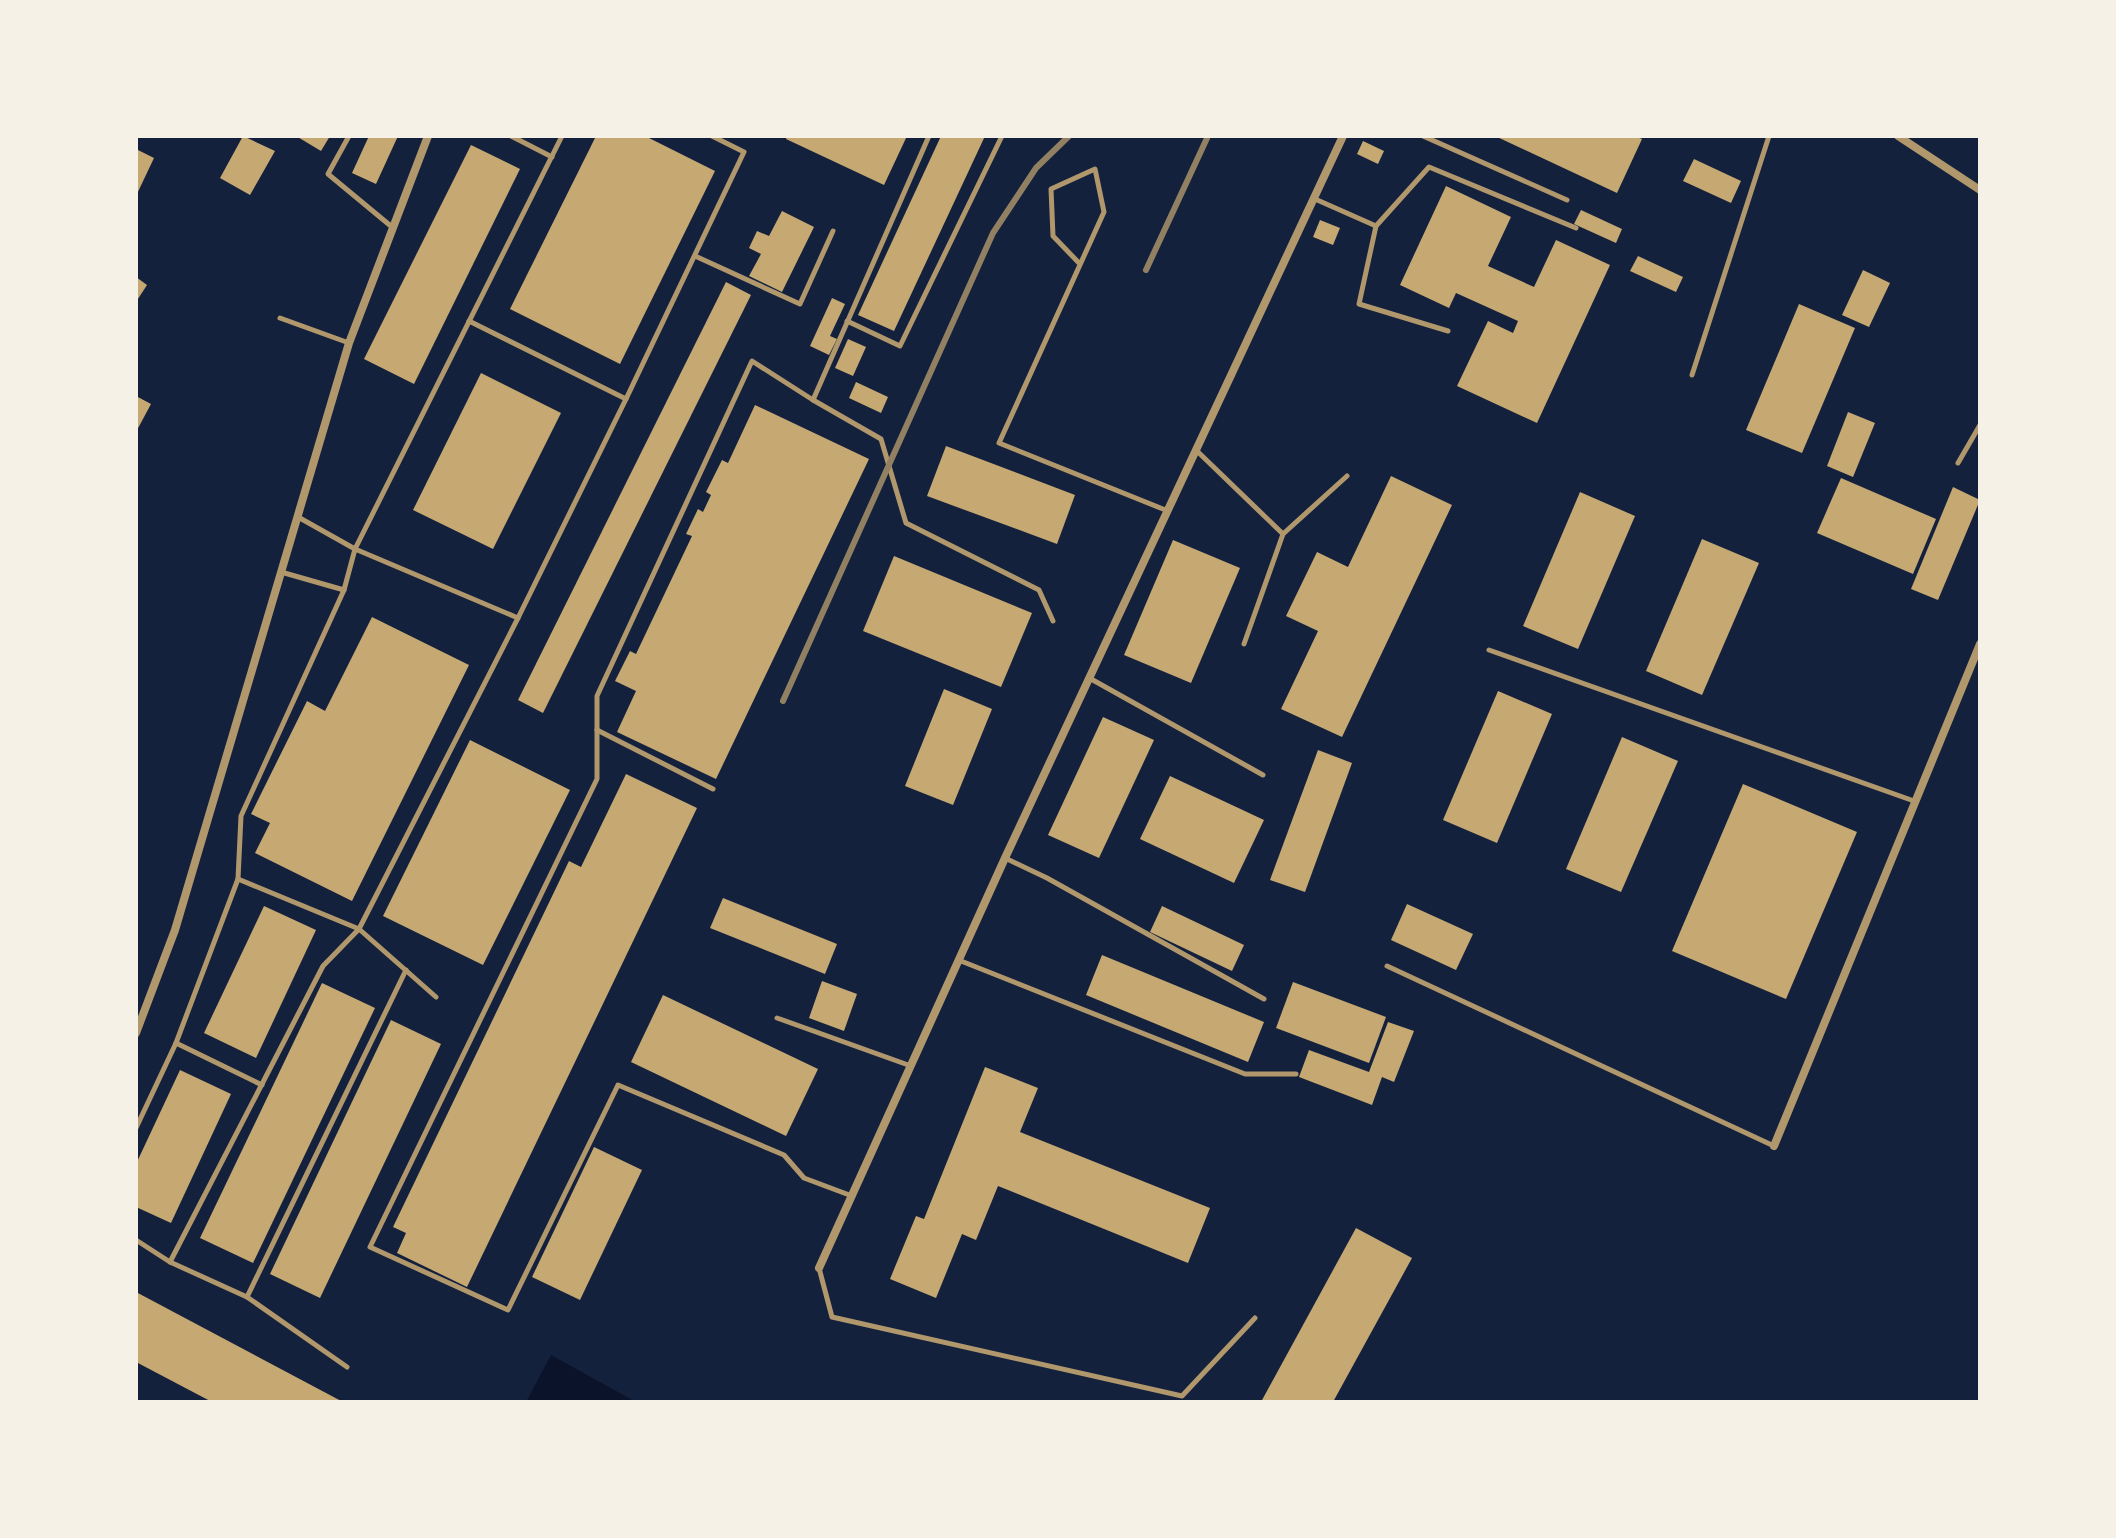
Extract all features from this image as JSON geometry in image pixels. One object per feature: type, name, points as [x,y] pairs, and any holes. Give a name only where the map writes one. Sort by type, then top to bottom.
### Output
[{"type":"street","points":[[136,1033],[175,930],[349,343],[428,136]]},
{"type":"street","points":[[819,1268],[961,961],[1005,858],[1343,136]]},
{"type":"street","points":[[1898,136],[1980,190]]},
{"type":"street","points":[[1774,1146],[1980,644]]},
{"type":"lane","points":[[349,136],[328,174],[393,228]]},
{"type":"lane","points":[[511,136],[552,157]]},
{"type":"lane","points":[[136,1128],[176,1043],[238,879],[241,816],[344,590],[355,549],[562,136]]},
{"type":"lane","points":[[170,1262],[323,966],[359,929],[518,618],[695,256],[744,152],[712,136]]},
{"type":"lane","points":[[813,400],[929,136]]},
{"type":"lane","points":[[847,321],[900,346],[1002,136]]},
{"type":"lane","points":[[1423,136],[1567,200]]},
{"type":"lane","points":[[1692,375],[1769,136]]},
{"type":"lane","points":[[1448,331],[1359,304],[1376,226],[1429,167],[1576,228]]},
{"type":"lane","points":[[1079,263],[1053,236],[1051,189],[1095,169],[1104,212],[999,443],[1169,511]]},
{"type":"lane","points":[[1314,199],[1376,226]]},
{"type":"lane","points":[[695,256],[800,304],[833,231]]},
{"type":"lane","points":[[280,318],[349,343]]},
{"type":"lane","points":[[469,321],[626,399]]},
{"type":"lane","points":[[852,1196],[804,1178],[784,1155],[618,1085],[508,1310],[370,1247],[597,779],[597,696],[752,361],[881,439],[906,523],[1039,590],[1053,621]]},
{"type":"lane","points":[[1958,463],[1980,425]]},
{"type":"lane","points":[[1197,451],[1283,534]]},
{"type":"lane","points":[[1244,644],[1283,534],[1347,476]]},
{"type":"lane","points":[[297,517],[355,549],[518,618]]},
{"type":"lane","points":[[281,572],[344,590]]},
{"type":"lane","points":[[1489,650],[1915,802]]},
{"type":"lane","points":[[1091,679],[1263,775]]},
{"type":"lane","points":[[597,730],[713,789]]},
{"type":"lane","points":[[1005,858],[1047,878],[1264,999]]},
{"type":"lane","points":[[238,879],[359,929],[436,997]]},
{"type":"lane","points":[[961,961],[1245,1074],[1296,1074]]},
{"type":"lane","points":[[1387,966],[1774,1146]]},
{"type":"lane","points":[[247,1297],[406,970]]},
{"type":"lane","points":[[777,1018],[912,1067]]},
{"type":"lane","points":[[176,1043],[262,1085]]},
{"type":"lane","points":[[136,1240],[170,1262],[247,1297],[347,1367]]},
{"type":"lane","points":[[819,1268],[832,1317],[1182,1396],[1255,1318]]},
{"type":"water","points":[[551,1355],[636,1402],[526,1402]]},
{"type":"building","points":[[243,136],[275,151],[250,195],[220,178]]},
{"type":"building","points":[[296,136],[330,136],[321,151]]},
{"type":"building","points":[[369,136],[398,136],[376,184],[352,173]]},
{"type":"building","points":[[596,136],[645,136],[715,171],[620,364],[510,309]]},
{"type":"building","points":[[787,136],[907,136],[884,185],[786,139]]},
{"type":"building","points":[[941,136],[985,136],[894,331],[858,315]]},
{"type":"building","points":[[1495,136],[1635,136],[1642,139],[1617,193]]},
{"type":"building","points":[[1363,141],[1384,151],[1378,164],[1357,154]]},
{"type":"building","points":[[471,145],[520,169],[414,384],[364,359]]},
{"type":"building","points":[[136,149],[154,158],[136,196]]},
{"type":"building","points":[[1694,159],[1741,181],[1731,203],[1683,181]]},
{"type":"building","points":[[1446,186],[1511,217],[1488,266],[1534,287],[1556,240],[1610,265],[1537,423],[1457,386],[1488,321],[1513,333],[1518,321],[1456,293],[1449,308],[1400,285]]},
{"type":"building","points":[[1581,210],[1622,229],[1616,243],[1574,224]]},
{"type":"building","points":[[782,211],[814,227],[782,292],[749,276],[761,254],[749,248],[757,231],[769,236]]},
{"type":"building","points":[[1320,220],[1340,228],[1333,245],[1313,237]]},
{"type":"building","points":[[1638,256],[1683,277],[1676,292],[1630,271]]},
{"type":"building","points":[[1863,270],[1890,283],[1869,327],[1842,315]]},
{"type":"building","points":[[136,277],[147,285],[136,302]]},
{"type":"building","points":[[726,282],[751,295],[543,713],[518,700]]},
{"type":"building","points":[[832,298],[845,304],[830,336],[837,339],[829,355],[810,346]]},
{"type":"building","points":[[1799,304],[1855,328],[1802,453],[1746,430]]},
{"type":"building","points":[[848,339],[866,347],[853,376],[835,368]]},
{"type":"building","points":[[481,373],[561,413],[493,549],[413,510]]},
{"type":"building","points":[[856,382],[888,397],[881,413],[849,398]]},
{"type":"building","points":[[136,396],[151,404],[136,432]]},
{"type":"building","points":[[755,405],[869,459],[716,779],[617,732],[636,691],[615,681],[630,651],[636,654],[692,536],[686,534],[698,509],[703,512],[711,495],[706,492],[722,460],[728,463]]},
{"type":"building","points":[[1848,412],[1875,423],[1853,477],[1827,466]]},
{"type":"building","points":[[946,446],[1075,495],[1057,544],[927,496]]},
{"type":"building","points":[[1391,476],[1452,505],[1342,737],[1281,709],[1318,631],[1286,616],[1317,552],[1348,567]]},
{"type":"building","points":[[1841,478],[1936,519],[1913,574],[1817,533]]},
{"type":"building","points":[[1953,487],[1980,500],[1938,600],[1911,589]]},
{"type":"building","points":[[1580,492],[1635,516],[1578,649],[1523,626]]},
{"type":"building","points":[[1702,539],[1759,563],[1702,695],[1646,671]]},
{"type":"building","points":[[1173,540],[1240,568],[1191,683],[1124,655]]},
{"type":"building","points":[[894,556],[1032,613],[1001,687],[863,631]]},
{"type":"building","points":[[372,617],[469,665],[352,901],[255,853],[270,823],[251,814],[307,701],[325,711]]},
{"type":"building","points":[[944,689],[992,709],[953,805],[905,786]]},
{"type":"building","points":[[1498,691],[1552,714],[1497,843],[1443,820]]},
{"type":"building","points":[[1103,717],[1154,740],[1099,858],[1048,835]]},
{"type":"building","points":[[1622,737],[1678,761],[1621,892],[1566,869]]},
{"type":"building","points":[[470,740],[570,790],[483,965],[383,916]]},
{"type":"building","points":[[1318,750],[1352,763],[1305,892],[1270,880]]},
{"type":"building","points":[[626,774],[697,808],[467,1287],[397,1253],[406,1233],[393,1227],[569,861],[581,867]]},
{"type":"building","points":[[1170,776],[1264,820],[1234,883],[1140,839]]},
{"type":"building","points":[[1743,784],[1857,832],[1786,999],[1672,951]]},
{"type":"building","points":[[723,898],[837,944],[825,974],[710,928]]},
{"type":"building","points":[[1407,904],[1473,934],[1456,970],[1391,940]]},
{"type":"building","points":[[264,906],[316,930],[256,1058],[204,1033]]},
{"type":"building","points":[[1162,906],[1244,945],[1232,971],[1150,932]]},
{"type":"building","points":[[1102,955],[1264,1022],[1248,1062],[1086,995]]},
{"type":"building","points":[[822,981],[857,994],[844,1031],[809,1018]]},
{"type":"building","points":[[1293,982],[1386,1017],[1369,1063],[1276,1028]]},
{"type":"building","points":[[322,983],[375,1008],[253,1263],[200,1238]]},
{"type":"building","points":[[663,995],[818,1069],[786,1136],[631,1062]]},
{"type":"building","points":[[391,1020],[441,1044],[320,1298],[270,1274]]},
{"type":"building","points":[[1388,1022],[1414,1031],[1394,1082],[1382,1077],[1372,1105],[1299,1077],[1309,1050],[1369,1072]]},
{"type":"building","points":[[985,1067],[1038,1088],[1020,1132],[1210,1208],[1188,1263],[998,1186],[976,1240],[962,1234],[936,1298],[890,1279],[916,1216],[924,1219]]},
{"type":"building","points":[[180,1070],[231,1094],[171,1223],[136,1207],[136,1164]]},
{"type":"building","points":[[594,1147],[642,1170],[580,1300],[532,1277]]},
{"type":"building","points":[[1356,1228],[1412,1258],[1333,1402],[1261,1402]]},
{"type":"building","points":[[136,1292],[343,1402],[212,1402],[136,1362]]},
{"type":"railway","points":[[783,701],[993,233],[1036,168],[1069,136]]},
{"type":"railway","points":[[1146,270],[1208,136]]}]
